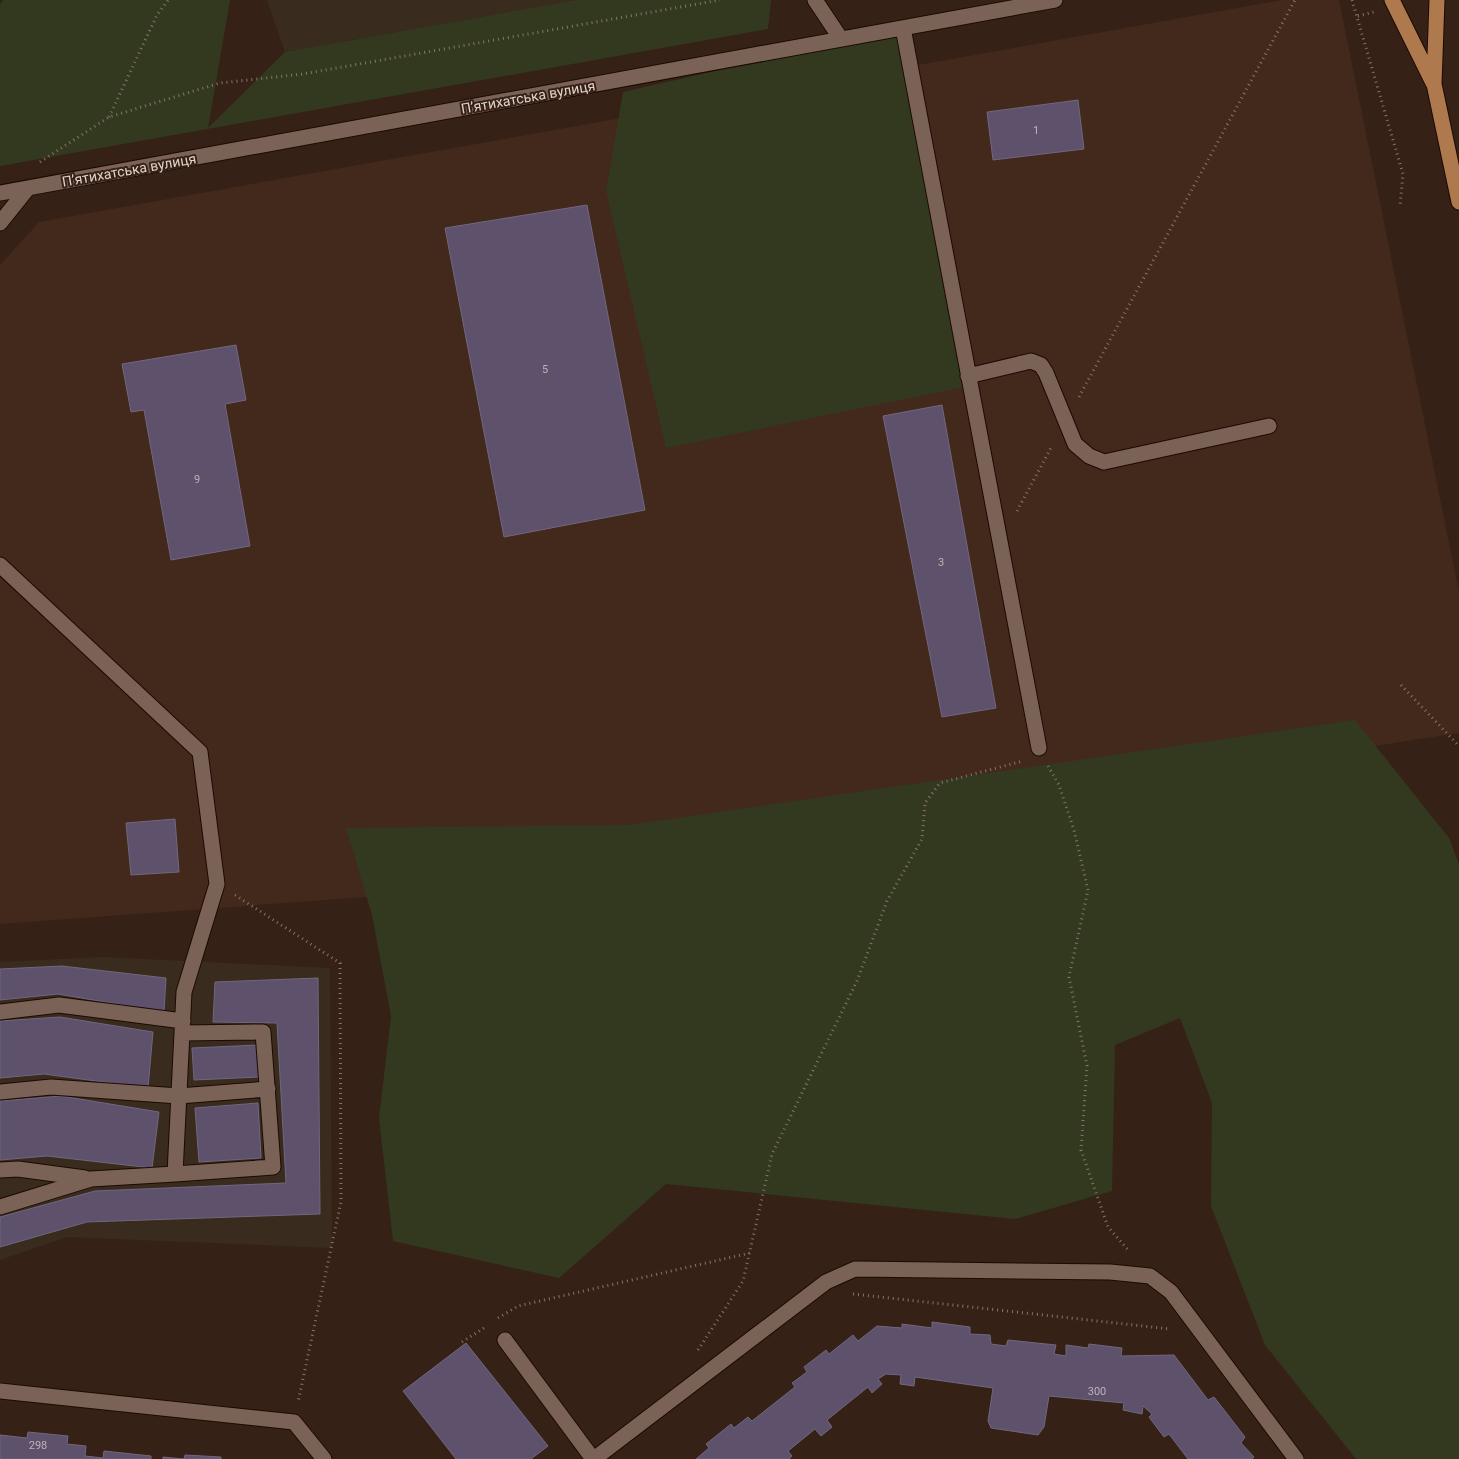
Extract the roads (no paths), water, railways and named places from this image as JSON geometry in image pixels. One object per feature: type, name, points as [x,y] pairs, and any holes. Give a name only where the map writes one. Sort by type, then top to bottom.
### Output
[{"type":"main road","points":[[1392,0],[1434,84]]},
{"type":"main road","points":[[1437,0],[1434,84],[1459,202]]},
{"type":"street","points":[[815,0],[841,39]]},
{"type":"street","name":"П’ятихатська вулиця","points":[[0,193],[1055,0]]},
{"type":"street","points":[[903,28],[1038,748]]},
{"type":"street","points":[[0,223],[28,188]]},
{"type":"street","points":[[968,376],[1031,361],[1041,365],[1075,444],[1089,456],[1104,462],[1269,426]]},
{"type":"street","points":[[0,565],[200,752],[218,884],[184,992],[175,1174]]},
{"type":"street","points":[[0,1012],[58,1005],[182,1027],[263,1032],[273,1167],[91,1179],[18,1169],[0,1170]]},
{"type":"street","points":[[0,1092],[51,1087],[179,1096],[268,1089]]},
{"type":"street","points":[[0,1207],[91,1179]]},
{"type":"street","points":[[505,1340],[593,1459],[826,1282],[855,1269],[1110,1272],[1150,1276],[1171,1292],[1296,1459]]},
{"type":"street","points":[[0,1391],[294,1422],[324,1459]]}]
